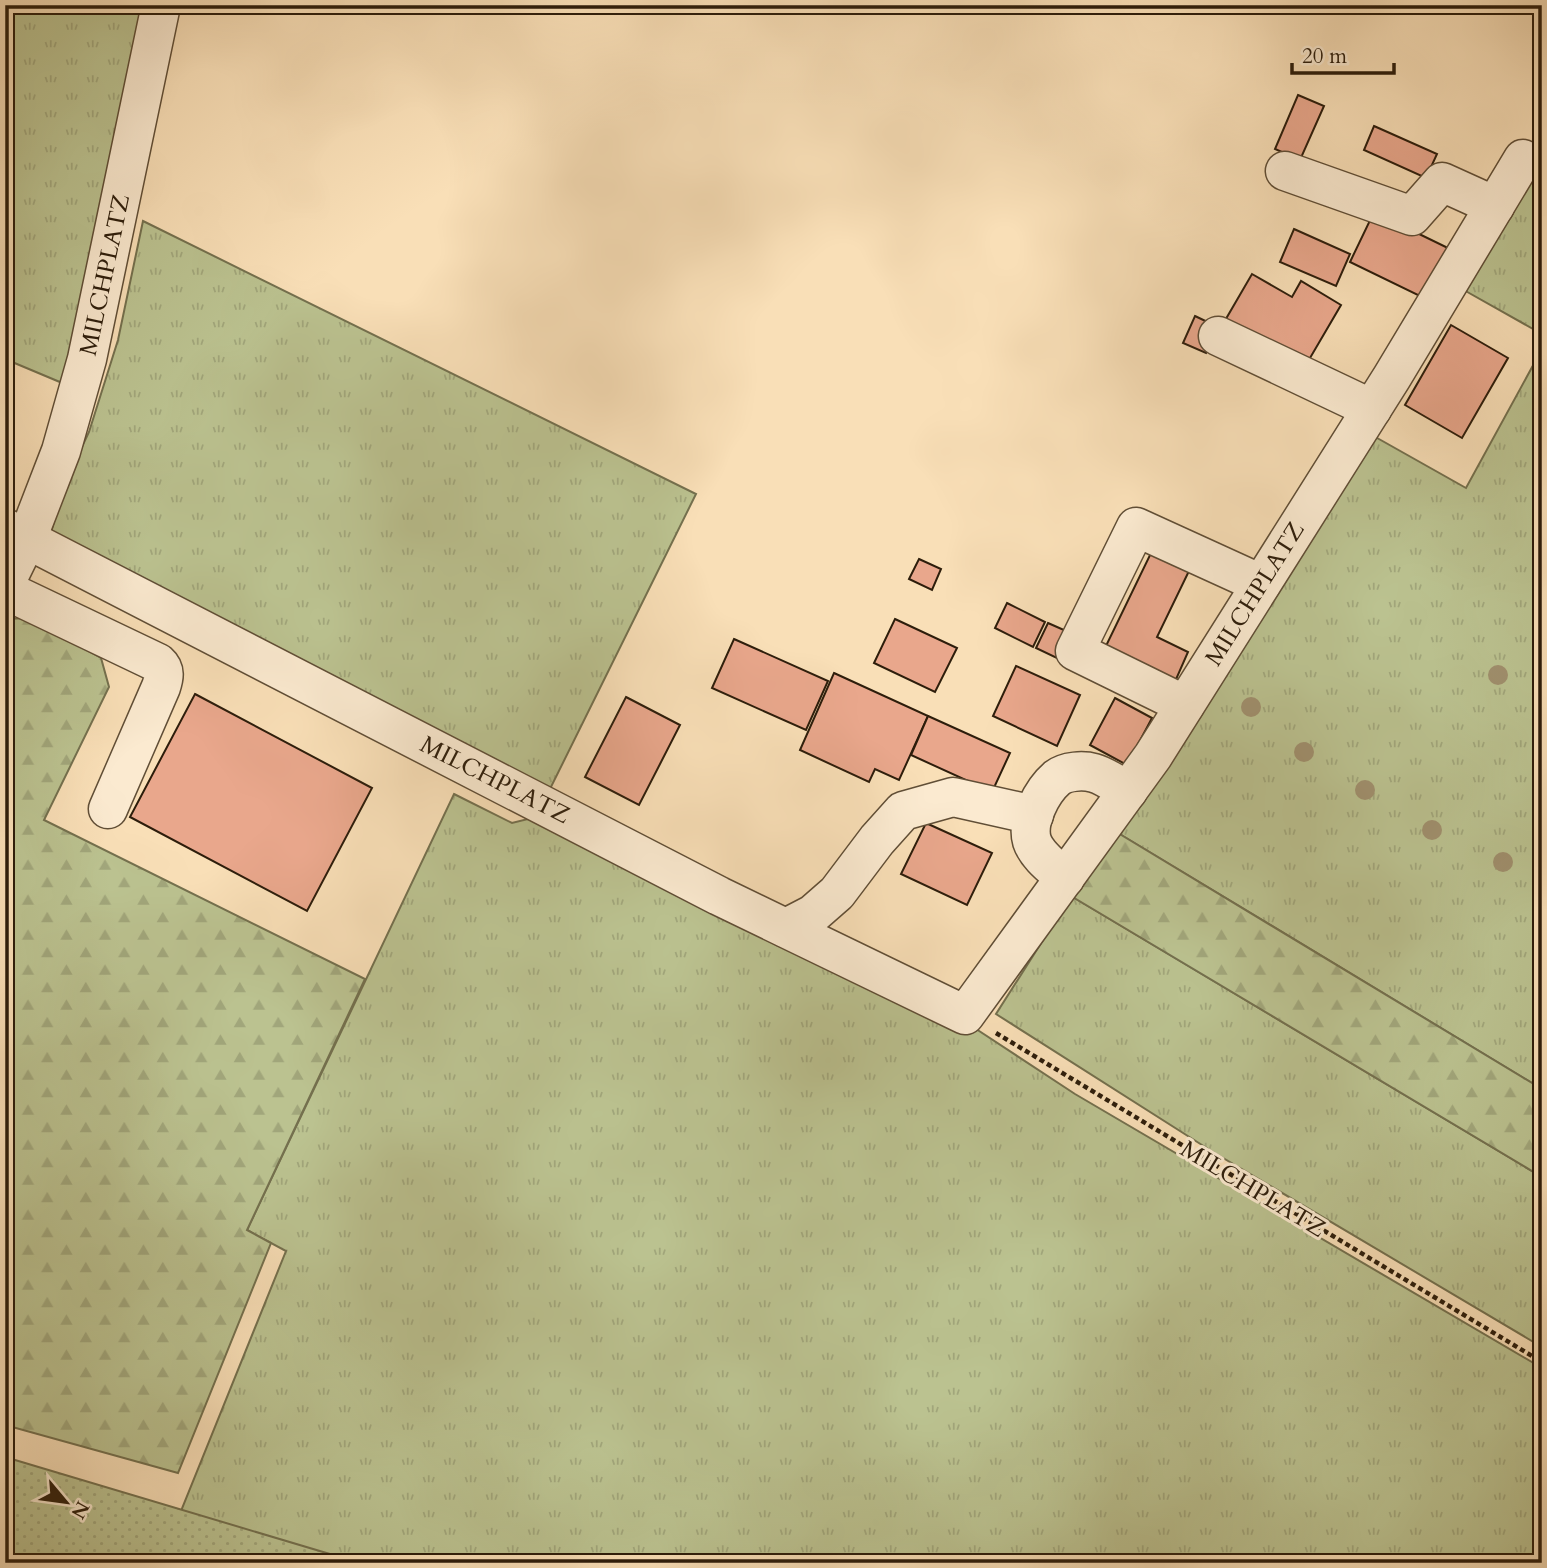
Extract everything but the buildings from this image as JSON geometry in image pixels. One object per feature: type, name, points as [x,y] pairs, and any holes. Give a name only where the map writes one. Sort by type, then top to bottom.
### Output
[{"type":"street","name":"MILCHPLATZ","points":[[5,583],[16,533],[61,452],[87,359],[162,5]]},
{"type":"street","name":"MILCHPLATZ","points":[[16,533],[694,883],[965,1015],[1128,791],[1185,705],[1372,409],[1523,159]]},
{"type":"street","points":[[1285,172],[1412,216],[1443,182],[1495,206]]},
{"type":"street","points":[[1218,336],[1372,409]]},
{"type":"street","points":[[1185,705],[1075,651],[1136,527],[1261,584]]},
{"type":"street","points":[[5,590],[161,665],[164,678],[161,687],[108,809]]},
{"type":"street","points":[[1065,878],[1043,859],[1032,841],[1032,823],[1041,797],[1058,777],[1075,771],[1094,773],[1128,791]]},
{"type":"street","points":[[786,928],[813,914],[837,893],[903,811],[953,797],[1034,815]]},
{"type":"path","name":"MILCHPLATZ","points":[[965,1015],[1542,1362]]},
{"type":"green space","points":[[5,5],[147,5],[67,385],[5,359]]},
{"type":"green space","points":[[1542,151],[1542,334],[1462,289]]},
{"type":"green space","points":[[143,221],[696,494],[549,791],[50,536],[65,483],[89,432],[118,340]]},
{"type":"green space","points":[[1542,349],[1542,1089],[1113,830],[1370,434],[1466,488]]},
{"type":"green space","points":[[30,618],[101,658],[109,687],[44,820],[365,979],[247,1230],[271,1243],[178,1473],[5,1425],[5,619]]},
{"type":"green space","points":[[454,794],[512,823],[548,814],[967,1023],[1075,1094],[1542,1368],[1542,1563],[160,1563],[286,1251],[247,1230]]},
{"type":"green space","points":[[1113,830],[1542,1089],[1542,1177],[1071,896]]},
{"type":"green space","points":[[1071,896],[1542,1177],[1542,1347],[1213,1152],[996,1014]]},
{"type":"green space","points":[[5,1457],[360,1563],[5,1563]]}]
